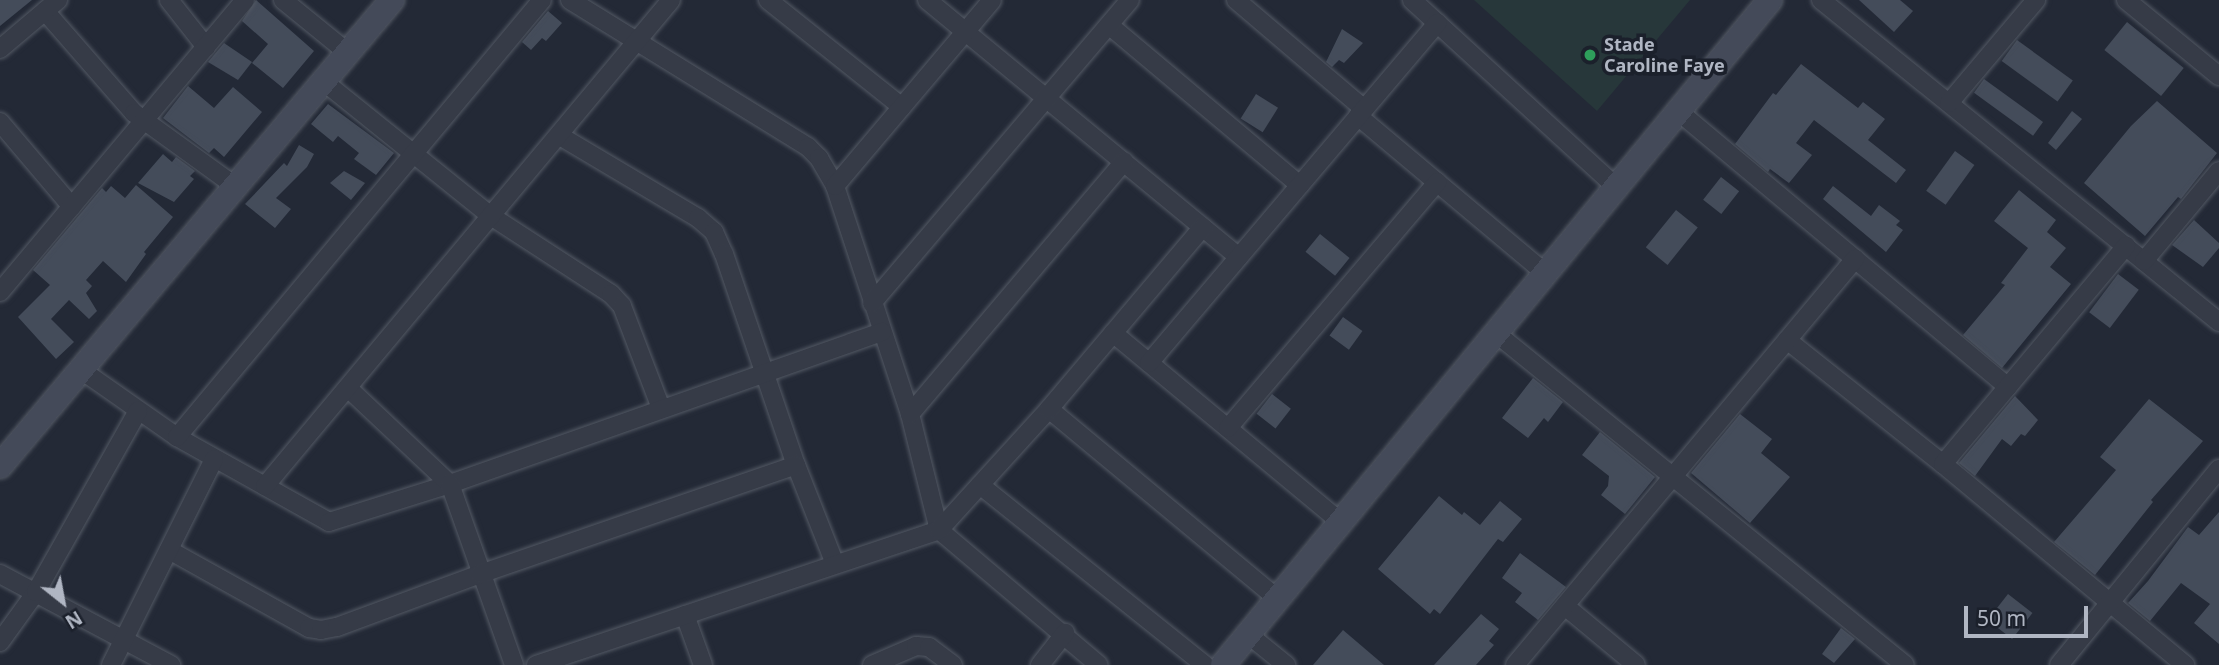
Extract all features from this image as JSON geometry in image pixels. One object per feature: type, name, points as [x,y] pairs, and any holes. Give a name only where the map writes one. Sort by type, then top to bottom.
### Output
[{"type":"main road","points":[[3,457],[392,0]]},
{"type":"main road","points":[[1223,665],[1770,0]]},
{"type":"street","points":[[169,0],[206,47]]},
{"type":"street","points":[[1,289],[245,0]]},
{"type":"street","points":[[283,0],[347,52]]},
{"type":"street","points":[[177,437],[542,0]]},
{"type":"street","points":[[570,0],[808,147],[835,186],[910,414],[939,530],[1065,633],[1099,665]]},
{"type":"street","points":[[265,486],[671,0]]},
{"type":"street","points":[[768,0],[902,107]]},
{"type":"street","points":[[927,0],[1239,257]]},
{"type":"street","points":[[835,186],[992,0]]},
{"type":"street","points":[[872,303],[1130,0]]},
{"type":"street","points":[[1236,0],[1437,182],[1546,274]]},
{"type":"street","points":[[1412,0],[1616,187]]},
{"type":"street","points":[[1821,0],[2219,322]]},
{"type":"street","points":[[1949,103],[2036,0]]},
{"type":"street","points":[[2126,0],[2219,76]]},
{"type":"street","points":[[0,49],[52,6],[144,121],[235,186]]},
{"type":"street","points":[[1149,363],[1437,23]]},
{"type":"street","points":[[1109,25],[1300,185]]},
{"type":"street","points":[[323,81],[491,216],[611,294],[622,306],[661,408]]},
{"type":"street","points":[[1678,111],[2008,387]]},
{"type":"street","points":[[0,122],[72,207]]},
{"type":"street","points":[[560,136],[698,218],[714,232],[724,254],[796,465],[835,564]]},
{"type":"street","points":[[910,414],[1124,162]]},
{"type":"street","points":[[2144,261],[2219,171]]},
{"type":"street","points":[[1228,428],[1437,182]]},
{"type":"street","points":[[536,665],[939,530],[1049,409],[1203,227]]},
{"type":"street","points":[[1944,464],[2126,246]]},
{"type":"street","points":[[1515,665],[1855,258]]},
{"type":"street","points":[[80,369],[177,437],[329,522],[450,484],[882,332]]},
{"type":"street","points":[[1113,333],[1342,523]]},
{"type":"street","points":[[1497,334],[1905,665]]},
{"type":"street","points":[[1787,340],[1944,464],[2185,665]]},
{"type":"street","points":[[348,388],[450,484],[514,665]]},
{"type":"street","points":[[1049,409],[1278,599]]},
{"type":"street","points":[[0,642],[36,592],[138,411]]},
{"type":"street","points":[[111,665],[214,459]]},
{"type":"street","points":[[169,550],[309,628],[321,630],[337,627],[480,574],[796,465]]},
{"type":"street","points":[[2059,665],[2219,469]]},
{"type":"street","points":[[980,485],[1205,665]]},
{"type":"street","points":[[0,573],[171,665]]},
{"type":"street","points":[[1565,606],[1636,665]]},
{"type":"street","points":[[685,615],[703,665]]},
{"type":"street","points":[[1040,665],[1065,633]]},
{"type":"street","points":[[1250,635],[1286,665]]},
{"type":"street","points":[[872,665],[916,646],[929,647],[953,665]]},
{"type":"shaded area","name":"Stade Caroline Faye","points":[[1474,0],[1690,0],[1597,111]]},
{"type":"building","points":[[0,0],[32,0],[0,26]]},
{"type":"building","points":[[256,0],[314,51],[283,88],[252,63],[268,44],[242,21]]},
{"type":"building","points":[[1859,0],[1900,0],[1913,11],[1894,32]]},
{"type":"building","points":[[548,11],[562,23],[546,41],[542,38],[531,50],[522,42]]},
{"type":"building","points":[[2127,22],[2184,68],[2161,96],[2104,50]]},
{"type":"building","points":[[1342,29],[1363,43],[1344,63],[1339,60],[1332,67],[1326,62]]},
{"type":"building","points":[[2017,40],[2073,81],[2058,102],[2002,61]]},
{"type":"building","points":[[224,43],[252,62],[238,80],[208,62]]},
{"type":"building","points":[[1801,64],[1858,108],[1863,102],[1885,119],[1868,140],[1906,170],[1896,183],[1814,120],[1796,143],[1812,155],[1789,183],[1770,169],[1768,172],[1735,144],[1773,93],[1776,95]]},
{"type":"building","points":[[1984,79],[2043,122],[2033,136],[1974,93]]},
{"type":"building","points":[[188,86],[214,108],[233,87],[262,112],[224,157],[214,148],[209,153],[163,118]]},
{"type":"building","points":[[1256,94],[1278,108],[1263,132],[1241,119]]},
{"type":"building","points":[[2157,101],[2217,153],[2181,199],[2178,197],[2145,236],[2084,183],[2131,126]]},
{"type":"building","points":[[328,104],[394,153],[376,175],[354,159],[359,153],[338,136],[333,142],[311,124]]},
{"type":"building","points":[[2072,111],[2082,119],[2056,150],[2048,143]]},
{"type":"building","points":[[299,145],[314,154],[307,167],[276,198],[291,209],[275,228],[245,204],[284,163],[287,166]]},
{"type":"building","points":[[1955,151],[1974,165],[1946,205],[1926,191]]},
{"type":"building","points":[[163,154],[172,162],[176,157],[195,171],[190,176],[194,179],[174,202],[138,183]]},
{"type":"building","points":[[344,171],[365,183],[351,200],[330,183]]},
{"type":"building","points":[[1721,177],[1739,191],[1721,214],[1703,200]]},
{"type":"building","points":[[136,185],[173,217],[144,252],[146,254],[126,282],[103,261],[86,280],[92,286],[86,293],[97,311],[89,319],[69,300],[51,319],[74,342],[56,359],[18,317],[50,285],[33,270],[102,188],[106,192],[111,186],[125,198]]},
{"type":"building","points":[[1833,186],[1871,216],[1879,205],[1900,221],[1896,225],[1903,230],[1886,252],[1823,199]]},
{"type":"building","points":[[2019,190],[2056,220],[2047,232],[2066,248],[2050,267],[2071,284],[2002,368],[1963,335],[2005,285],[2001,283],[2028,248],[1994,221]]},
{"type":"building","points":[[1676,210],[1698,228],[1668,265],[1646,247]]},
{"type":"building","points":[[2194,220],[2219,243],[2219,248],[2203,267],[2172,245]]},
{"type":"building","points":[[1320,234],[1350,258],[1335,276],[1306,252]]},
{"type":"building","points":[[2118,274],[2139,290],[2110,328],[2089,312]]},
{"type":"building","points":[[1343,317],[1362,331],[1349,350],[1329,336]]},
{"type":"building","points":[[1533,378],[1563,402],[1548,422],[1544,418],[1528,438],[1502,418]]},
{"type":"building","points":[[1272,394],[1291,409],[1276,428],[1257,414]]},
{"type":"building","points":[[2015,396],[2038,420],[2025,436],[2021,434],[2011,446],[2002,439],[1975,476],[1959,463]]},
{"type":"building","points":[[2149,399],[2203,441],[2151,500],[2153,502],[2095,575],[2054,542],[2116,470],[2100,457]]},
{"type":"building","points":[[1740,414],[1772,439],[1761,453],[1790,477],[1750,523],[1691,473]]},
{"type":"building","points":[[1600,432],[1655,477],[1625,514],[1601,495],[1608,486],[1609,476],[1582,455]]},
{"type":"building","points":[[1439,496],[1462,515],[1464,512],[1480,525],[1500,501],[1522,519],[1503,542],[1498,539],[1440,614],[1434,609],[1430,614],[1378,569]]},
{"type":"building","points":[[2219,512],[2219,644],[2194,623],[2210,604],[2181,583],[2150,621],[2128,603],[2188,527],[2199,535]]},
{"type":"building","points":[[1520,553],[1566,587],[1538,620],[1515,602],[1522,593],[1502,578]]},
{"type":"building","points":[[2008,594],[2032,613],[2012,639],[1988,620]]},
{"type":"building","points":[[1481,614],[1499,629],[1489,641],[1494,645],[1476,665],[1434,665]]},
{"type":"building","points":[[1841,628],[1855,639],[1834,663],[1822,654]]},
{"type":"building","points":[[1343,630],[1384,665],[1313,665]]},
{"type":"place","name":"Stade Caroline Faye","points":[[1590,55]]}]
